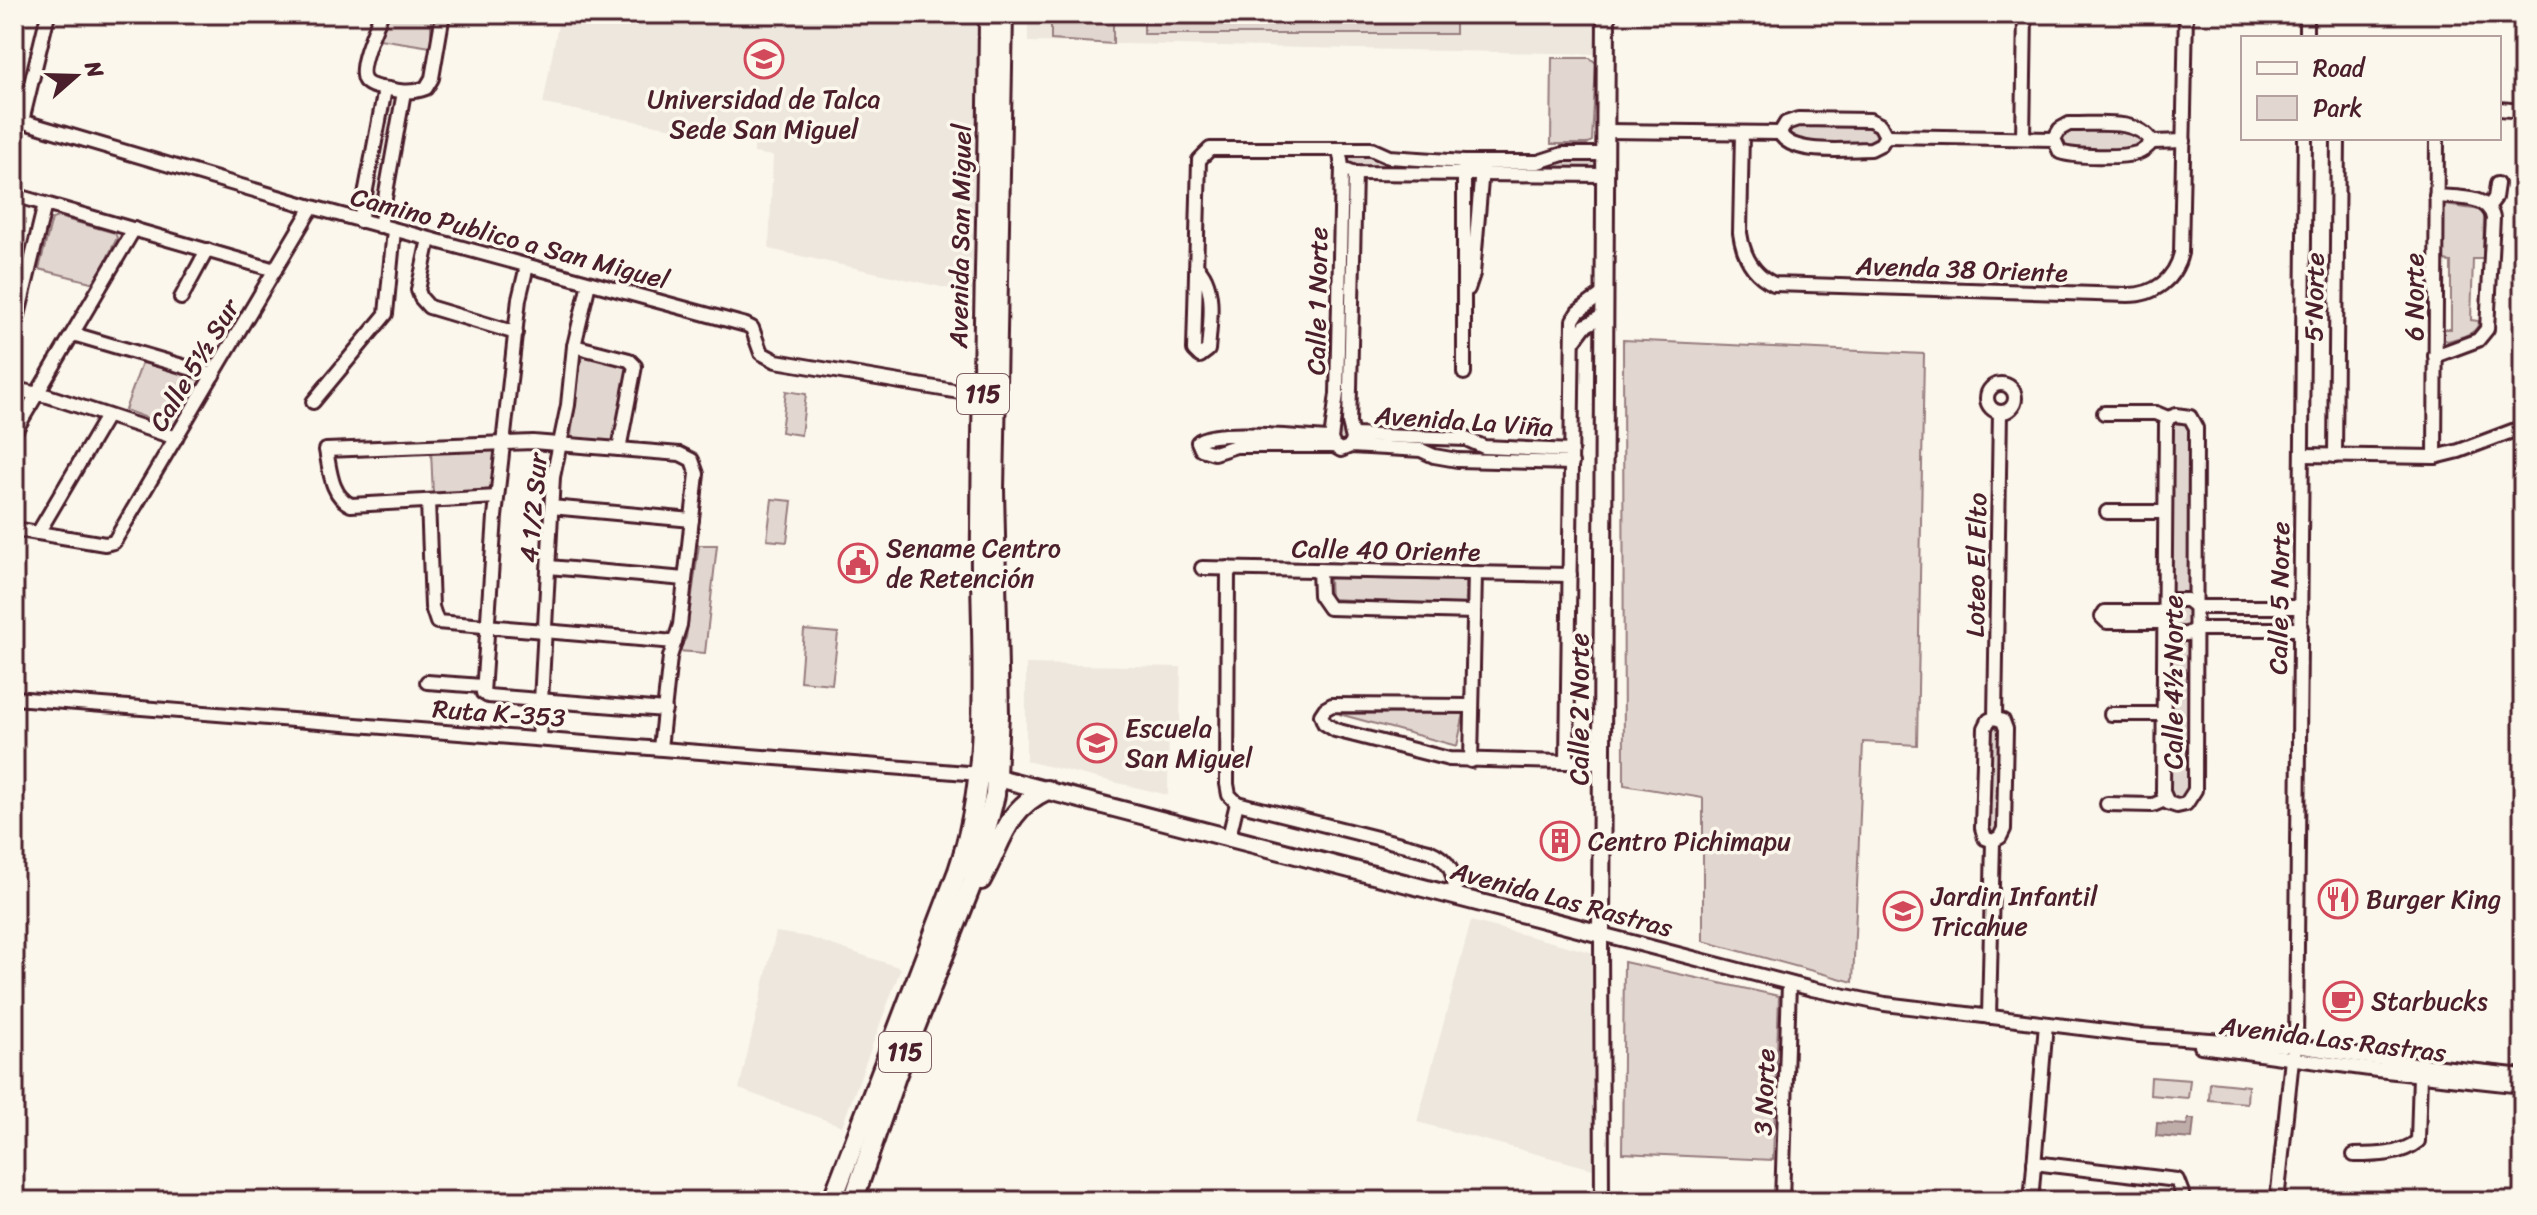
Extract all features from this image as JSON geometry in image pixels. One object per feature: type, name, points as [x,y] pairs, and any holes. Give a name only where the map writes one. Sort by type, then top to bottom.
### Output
[{"type":"highway","name":"Avenida San Miguel","points":[[832,1201],[958,871],[988,775],[983,396],[989,14]]},
{"type":"highway","name":"Avenida San Miguel","points":[[853,1201],[896,1076],[964,906],[984,843],[988,775],[999,689],[994,490],[1003,14]]},
{"type":"highway","points":[[964,906],[988,868],[1014,814],[1047,790]]},
{"type":"main road","name":"Calle 2 Norte","points":[[1601,934],[1606,14]]},
{"type":"main road","name":"Avenida Las Rastras","points":[[988,775],[1601,934]]},
{"type":"street","points":[[18,120],[48,14]]},
{"type":"street","points":[[381,14],[363,64],[363,74],[366,82],[404,92],[426,88],[432,78],[443,14]]},
{"type":"street","points":[[2023,138],[2025,14]]},
{"type":"street","points":[[2054,139],[2060,152],[2070,155],[2134,154],[2146,149],[2152,142],[2184,141],[2186,14]]},
{"type":"street","points":[[2306,14],[2306,36]]},
{"type":"street","points":[[360,221],[385,89]]},
{"type":"street","points":[[380,226],[404,92]]},
{"type":"street","points":[[2501,109],[2523,111]]},
{"type":"street","name":"Camino Publico a San Miguel","points":[[18,120],[360,221],[746,325],[752,328],[761,353],[776,361],[983,396]]},
{"type":"street","points":[[1780,133],[1781,128],[1792,120],[1856,120],[1876,122],[1886,136]]},
{"type":"street","points":[[2054,139],[2060,129],[2069,124],[2132,126],[2146,133],[2152,142]]},
{"type":"street","points":[[1606,131],[1780,133],[1791,146],[1871,149],[1881,144],[1886,136]]},
{"type":"street","name":"Avenda 38 Oriente","points":[[1742,133],[1740,233],[1745,255],[1756,273],[1768,281],[1787,286],[2128,295],[2144,294],[2166,282],[2176,269],[2181,253],[2184,141]]},
{"type":"street","points":[[1886,136],[2054,139]]},
{"type":"street","name":"Calle 5 Norte","points":[[2277,1201],[2294,1052],[2305,140]]},
{"type":"street","name":"5 Norte","points":[[2335,456],[2338,140]]},
{"type":"street","name":"6 Norte","points":[[2435,457],[2437,140]]},
{"type":"street","points":[[1196,266],[1204,273],[1209,288],[1208,350],[1200,356],[1194,350],[1196,266],[1199,160],[1205,151],[1215,147],[1371,149],[1394,158],[1464,168],[1482,176],[1606,175]]},
{"type":"street","name":"Calle 1 Norte","points":[[1332,440],[1337,394],[1342,166],[1339,149]]},
{"type":"street","points":[[1342,166],[1355,173],[1396,172],[1464,168],[1482,161],[1538,162],[1563,154],[1605,154]]},
{"type":"street","points":[[1394,158],[1396,172]]},
{"type":"street","points":[[1464,295],[1473,274],[1482,161]]},
{"type":"street","points":[[1464,168],[1464,373]]},
{"type":"street","name":"Calle 1 Norte","points":[[1351,438],[1355,173]]},
{"type":"street","points":[[2489,206],[2495,198],[2497,184]]},
{"type":"street","points":[[14,195],[275,270]]},
{"type":"street","points":[[2435,356],[2478,340],[2487,329],[2493,218],[2489,206],[2479,200],[2436,196]]},
{"type":"street","points":[[14,332],[16,313],[45,204]]},
{"type":"street","name":"Calle 5½ Sur","points":[[38,533],[112,543],[312,207]]},
{"type":"street","points":[[14,433],[134,229]]},
{"type":"street","points":[[313,402],[386,314],[394,230]]},
{"type":"street","points":[[429,239],[418,290],[429,307],[516,333]]},
{"type":"street","points":[[181,298],[207,250]]},
{"type":"street","points":[[527,266],[519,299],[497,497],[483,693],[541,701],[665,710]]},
{"type":"street","name":"4 1/2 Sur","points":[[539,739],[553,477],[568,405],[574,346],[589,283]]},
{"type":"street","name":"Calle 2 Norte","points":[[1567,761],[1575,316],[1605,292]]},
{"type":"street","points":[[1573,342],[1585,326],[1606,314]]},
{"type":"street","points":[[73,334],[213,375]]},
{"type":"street","points":[[574,346],[634,364],[619,449]]},
{"type":"street","points":[[14,389],[36,396],[48,396],[176,438]]},
{"type":"street","name":"Loteo El Elto","points":[[1995,718],[2000,412]]},
{"type":"street","points":[[2104,413],[2160,413],[2168,418]]},
{"type":"street","points":[[14,529],[38,533],[107,416]]},
{"type":"street","name":"Calle 4½ Norte","points":[[2187,416],[2194,420],[2196,428],[2195,790],[2190,800],[2182,806],[2165,800],[2163,792],[2168,418],[2187,416]]},
{"type":"street","points":[[2303,455],[2435,457],[2523,427]]},
{"type":"street","points":[[1332,440],[1236,446],[1209,453],[1201,449],[1198,442],[1204,436],[1234,434],[1332,440],[1341,450],[1351,438],[1339,429],[1332,440]]},
{"type":"street","name":"Avenida La Viña","points":[[1351,438],[1466,439],[1484,447],[1572,457]]},
{"type":"street","name":"Avenida La Viña","points":[[1351,438],[1421,450],[1457,460],[1572,457]]},
{"type":"street","points":[[497,497],[351,505],[342,501],[334,487],[326,450],[503,442],[560,443],[680,454],[692,460],[697,474],[692,520],[680,625],[670,657],[660,748]]},
{"type":"street","points":[[428,501],[432,607],[437,622],[675,642]]},
{"type":"street","points":[[551,507],[692,520]]},
{"type":"street","points":[[2107,512],[2165,512]]},
{"type":"street","points":[[549,567],[685,579]]},
{"type":"street","name":"Calle 40 Oriente","points":[[1202,568],[1570,575]]},
{"type":"street","points":[[1228,568],[1229,795],[1237,803],[1436,854],[1452,869],[1455,896]]},
{"type":"street","points":[[1319,570],[1320,595],[1329,608],[1474,612]]},
{"type":"street","points":[[1471,761],[1475,573]]},
{"type":"street","points":[[2301,607],[2196,607],[2187,600],[2165,617],[2187,634],[2196,629],[2301,629]]},
{"type":"street","points":[[427,682],[482,686]]},
{"type":"street","name":"Ruta K-353","points":[[14,698],[988,775]]},
{"type":"street","points":[[1472,706],[1332,705],[1322,712],[1322,719],[1335,730],[1449,759],[1603,763]]},
{"type":"street","points":[[2111,714],[2164,714]]},
{"type":"street","name":"Loteo El Elto","points":[[1995,718],[2003,721],[2006,729],[2004,829],[2000,837],[1993,841],[1985,838],[1982,832],[1985,728],[1989,720],[1995,718]]},
{"type":"street","points":[[2107,804],[2149,805],[2165,800]]},
{"type":"street","points":[[1229,837],[1237,803]]},
{"type":"street","name":"Loteo El Elto","points":[[1989,1017],[1993,841]]},
{"type":"street","name":"Calle 2 Norte","points":[[1601,934],[1602,1201]]},
{"type":"street","name":"Avenida Las Rastras","points":[[1601,934],[1789,984],[1885,1004],[2523,1076]]},
{"type":"street","name":"3 Norte","points":[[1782,1201],[1789,984]]},
{"type":"street","points":[[2031,1201],[2046,1024]]},
{"type":"street","name":"Avenida Las Rastras","points":[[2294,1052],[2420,1075],[2523,1086]]},
{"type":"street","points":[[2354,1155],[2408,1149],[2418,1141],[2420,1075]]},
{"type":"street","points":[[2034,1163],[2177,1180],[2182,1193],[2181,1201]]},
{"type":"shaded area","name":"Universidad de Talca Sede San Miguel","points":[[560,14],[978,14],[973,294],[769,249],[773,156],[754,153],[754,143],[543,104]]},
{"type":"shaded area","points":[[1028,14],[1599,14],[1599,54],[1028,42]]},
{"type":"shaded area","name":"Escuela San Miguel","points":[[1026,664],[1181,667],[1180,725],[1169,723],[1168,795],[1026,761]]},
{"type":"shaded area","points":[[1471,921],[1594,953],[1593,1169],[1417,1122]]},
{"type":"shaded area","points":[[776,932],[808,937],[901,968],[842,1126],[739,1089]]},
{"type":"shaded area","points":[[2188,1119],[2194,1119],[2192,1139],[2156,1136],[2157,1123],[2187,1125]]},
{"type":"green space","points":[[388,14],[431,14],[431,47],[379,39]]},
{"type":"green space","points":[[1051,14],[1113,14],[1113,44],[1051,40]]},
{"type":"green space","points":[[1144,14],[1455,14],[1455,34],[1144,34]]},
{"type":"green space","points":[[1552,58],[1590,58],[1596,63],[1592,141],[1587,144],[1551,144]]},
{"type":"green space","points":[[1876,122],[1881,144],[1798,148],[1781,128],[1786,123]]},
{"type":"green space","points":[[2069,124],[2146,133],[2146,149],[2064,154],[2055,134]]},
{"type":"green space","points":[[1339,149],[1475,162],[1605,154],[1606,175],[1475,174],[1473,274],[1463,174],[1355,173],[1353,439],[1337,449]]},
{"type":"green space","points":[[2444,205],[2481,210],[2484,216],[2483,259],[2473,259],[2471,320],[2479,321],[2478,326],[2467,335],[2447,341],[2444,339],[2444,329],[2451,329],[2451,262],[2443,261]]},
{"type":"green space","points":[[58,217],[115,233],[117,238],[95,283],[39,269],[52,219]]},
{"type":"green space","points":[[1623,340],[1924,354],[1917,745],[1863,742],[1853,982],[1703,941],[1703,798],[1624,785]]},
{"type":"green space","points":[[586,353],[622,364],[628,372],[618,438],[614,442],[575,439],[571,436],[582,355]]},
{"type":"green space","points":[[143,360],[203,375],[174,428],[125,410]]},
{"type":"green space","points":[[786,391],[806,394],[801,435],[781,432]]},
{"type":"green space","points":[[2177,420],[2186,420],[2192,429],[2191,785],[2186,799],[2174,801],[2168,796],[2172,427]]},
{"type":"green space","points":[[489,448],[496,453],[492,485],[488,491],[433,495],[431,451]]},
{"type":"green space","points":[[772,499],[792,501],[787,542],[767,540]]},
{"type":"green space","points":[[699,545],[717,545],[705,653],[678,651],[686,638]]},
{"type":"green space","points":[[1329,578],[1465,581],[1466,605],[1330,599]]},
{"type":"green space","points":[[804,630],[838,633],[832,684],[800,681]]},
{"type":"green space","points":[[1464,713],[1457,746],[1339,714]]},
{"type":"green space","points":[[1994,724],[2001,729],[1998,829],[1992,834],[1988,828],[1991,729]]},
{"type":"green space","points":[[1624,962],[1779,996],[1773,1160],[1622,1153]]},
{"type":"green space","points":[[2151,1077],[2190,1080],[2188,1098],[2150,1095]]},
{"type":"green space","points":[[2210,1082],[2248,1086],[2247,1103],[2209,1100]]},
{"type":"place","name":"Universidad de Talca Sede San Miguel","points":[[764,59]]},
{"type":"place","name":"Sename Centro de Retención","points":[[858,563]]},
{"type":"place","name":"Escuela San Miguel","points":[[1097,743]]},
{"type":"place","name":"Centro Pichimapu","points":[[1560,841]]},
{"type":"place","name":"Burger King","points":[[2338,899]]},
{"type":"place","name":"Jardin Infantil Tricahue","points":[[1903,911]]},
{"type":"place","name":"Starbucks","points":[[2343,1001]]}]
